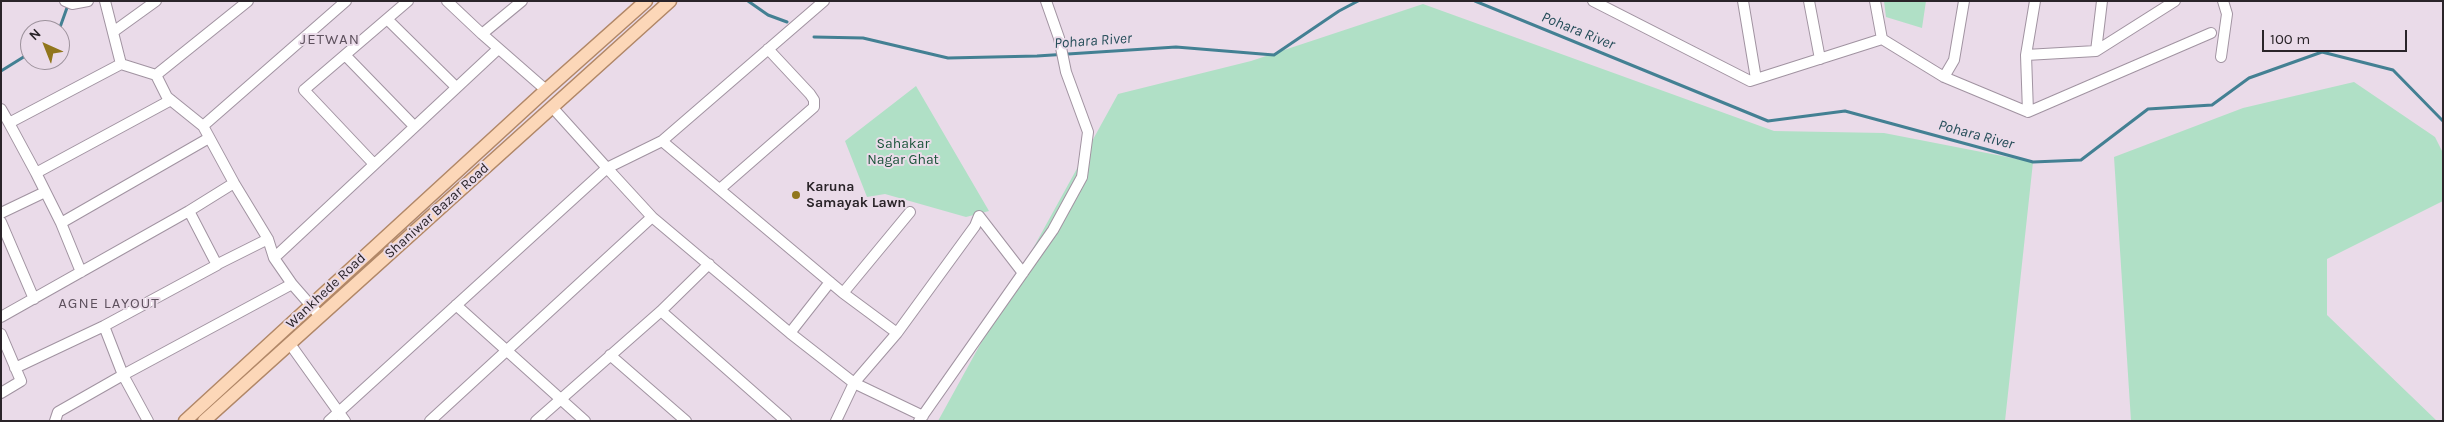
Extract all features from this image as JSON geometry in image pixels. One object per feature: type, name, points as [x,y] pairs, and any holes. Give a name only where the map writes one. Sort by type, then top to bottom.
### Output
[{"type":"main road","name":"Wankhede Road","points":[[185,421],[546,90],[646,1]]},
{"type":"main road","name":"Shaniwar Bazar Road","points":[[204,421],[670,1]]},
{"type":"street","points":[[65,1],[72,4],[88,1]]},
{"type":"street","points":[[105,1],[121,64]]},
{"type":"street","points":[[113,32],[156,1]]},
{"type":"street","points":[[156,75],[248,1]]},
{"type":"street","points":[[203,126],[346,1]]},
{"type":"street","points":[[374,164],[304,90],[408,1]]},
{"type":"street","points":[[447,1],[498,49],[546,90]]},
{"type":"street","points":[[482,34],[522,1]]},
{"type":"street","points":[[329,421],[607,168],[662,140],[824,1]]},
{"type":"street","points":[[552,107],[652,218],[790,333],[854,383],[921,418],[1053,230],[1082,177],[1088,132],[1066,72],[1059,38],[1046,1]]},
{"type":"street","points":[[1593,1],[1750,81],[1882,39]]},
{"type":"street","points":[[1743,1],[1756,79]]},
{"type":"street","points":[[1809,1],[1820,59]]},
{"type":"street","points":[[1875,1],[1882,39],[1944,77],[2028,112],[2212,33]]},
{"type":"street","points":[[1944,77],[1954,60],[1964,1]]},
{"type":"street","points":[[2028,112],[2026,55],[2035,1]]},
{"type":"street","points":[[2096,50],[2102,1]]},
{"type":"street","points":[[2026,55],[2096,50],[2175,1]]},
{"type":"street","points":[[2221,57],[2227,14],[2223,1]]},
{"type":"street","points":[[388,20],[456,87]]},
{"type":"street","points":[[274,258],[498,49]]},
{"type":"street","points":[[720,190],[814,106],[814,100],[810,94],[768,49]]},
{"type":"street","points":[[345,55],[414,126]]},
{"type":"street","points":[[9,122],[121,64],[156,75],[167,97],[203,126],[234,183],[268,239],[274,258],[292,284],[320,316]]},
{"type":"street","points":[[36,173],[171,100]]},
{"type":"street","points":[[1,109],[61,223],[81,272]]},
{"type":"street","points":[[61,223],[209,138]]},
{"type":"street","points":[[662,140],[842,293],[897,333]]},
{"type":"street","points":[[1,317],[189,212],[234,183]]},
{"type":"street","points":[[1,213],[45,192]]},
{"type":"street","points":[[189,212],[216,265]]},
{"type":"street","points":[[842,293],[910,212]]},
{"type":"street","points":[[836,421],[854,383],[897,333],[975,226],[979,216],[1023,272]]},
{"type":"street","points":[[430,421],[652,218]]},
{"type":"street","points":[[1,222],[34,299]]},
{"type":"street","points":[[15,368],[104,326],[268,239]]},
{"type":"street","points":[[536,421],[661,310],[709,264]]},
{"type":"street","points":[[790,333],[830,282]]},
{"type":"street","points":[[55,421],[58,412],[292,284]]},
{"type":"street","points":[[456,305],[507,349],[584,421]]},
{"type":"street","points":[[661,310],[786,421]]},
{"type":"street","points":[[104,326],[123,375],[148,421]]},
{"type":"street","points":[[1,334],[21,381],[1,393]]},
{"type":"street","points":[[290,344],[346,421]]},
{"type":"street","points":[[610,355],[686,421]]},
{"type":"green space","points":[[1884,1],[1926,1],[1922,28],[1886,17]]},
{"type":"green space","points":[[1423,4],[1774,131],[1884,133],[2033,162],[2005,421],[938,421],[1118,94],[1251,61]]},
{"type":"green space","points":[[2354,82],[2435,137],[2443,153],[2443,201],[2327,259],[2327,315],[2437,421],[2131,421],[2114,157],[2243,108]]},
{"type":"green space","name":"Sahakar Nagar Ghat","points":[[916,86],[989,211],[966,217],[885,194],[867,197],[845,141]]},
{"type":"waterway","points":[[748,1],[768,15],[787,22]]},
{"type":"waterway","name":"Pohara River","points":[[814,37],[863,38],[948,58],[1037,56],[1176,47],[1274,55],[1339,11],[1358,1]]},
{"type":"waterway","name":"Pohara River","points":[[1475,1],[1768,121],[1845,111],[2033,162],[2081,160],[2148,109],[2212,105],[2249,78],[2322,52],[2393,70],[2443,121]]},
{"type":"waterway","points":[[63,20],[68,5]]},
{"type":"waterway","points":[[1,71],[20,59]]},
{"type":"place","name":"Karuna Samayak Lawn","points":[[796,195]]},
{"type":"district","name":"JETWAN","points":[[330,40]]},
{"type":"district","name":"AGNE LAYOUT","points":[[109,304]]}]
